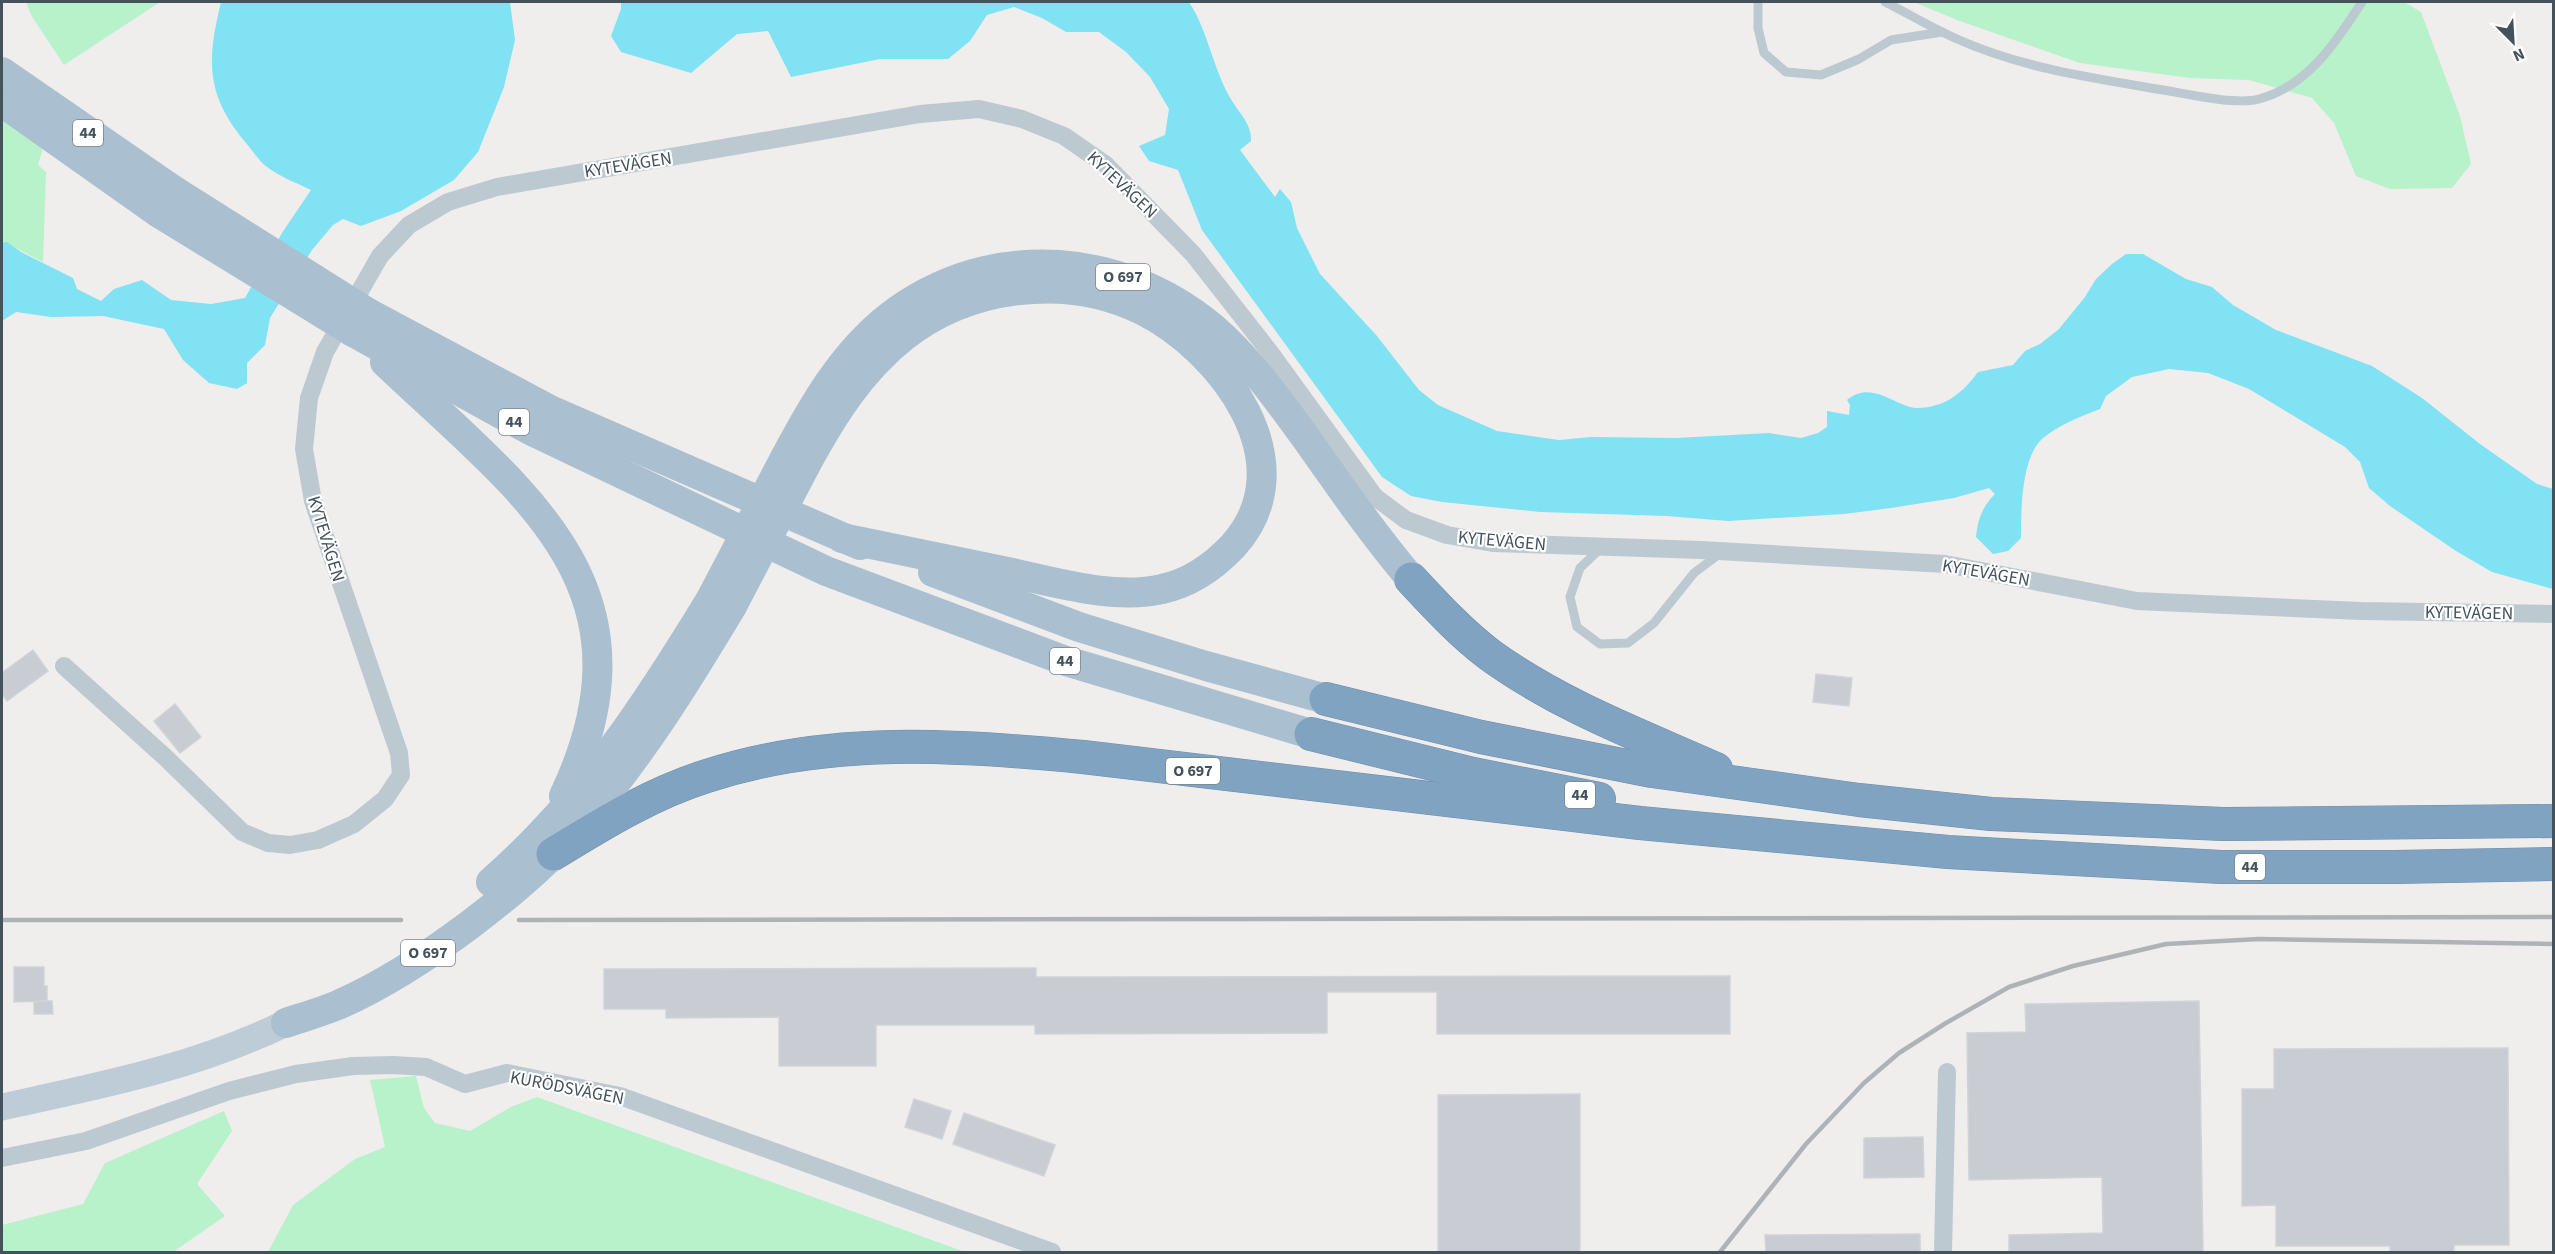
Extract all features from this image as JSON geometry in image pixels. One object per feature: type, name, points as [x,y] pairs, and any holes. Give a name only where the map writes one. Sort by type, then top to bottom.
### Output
[{"type":"highway","name":"O 697","points":[[1411,579],[1466,635],[1524,679],[1611,723],[1759,787]]},
{"type":"highway","name":"44","points":[[1326,699],[1481,737],[1652,771],[1859,800],[1991,814],[2211,824],[2392,825],[2553,822]]},
{"type":"highway","name":"44","points":[[1311,734],[1473,774],[1644,807],[1853,842],[2029,857],[2221,867],[2553,864]]},
{"type":"highway","name":"O 697","points":[[551,840],[706,776],[743,765],[850,748],[923,747],[1001,749],[1083,757],[1640,823],[1853,842]]},
{"type":"main road","name":"44","points":[[2,72],[167,203]]},
{"type":"main road","name":"44","points":[[2,102],[530,430],[826,571],[1065,661],[1311,734]]},
{"type":"main road","name":"O 697","points":[[286,1023],[338,1005],[380,983],[418,959],[505,896],[551,840],[668,670],[722,603],[795,462],[816,403],[842,366],[864,340],[889,318],[916,299],[944,284],[1004,267],[1035,264],[1094,268],[1150,287],[1200,317],[1265,383],[1370,527],[1411,579]]},
{"type":"main road","points":[[795,462],[820,439],[853,388],[903,337],[927,321],[981,297],[1014,290],[1048,288],[1108,298],[1140,309],[1165,323],[1211,362],[1230,385],[1254,430],[1260,457],[1261,483],[1255,511],[1239,538],[1219,561],[1191,579],[1161,590],[1125,592],[1078,587],[842,538]]},
{"type":"main road","name":"44","points":[[360,323],[550,410],[842,538],[1079,627],[1206,666],[1326,699]]},
{"type":"main road","points":[[360,323],[507,479],[556,536],[573,564],[586,593],[598,650],[595,706],[587,738],[551,840]]},
{"type":"street","name":"KYTEVÄGEN","points":[[64,666],[166,758],[242,832],[268,843],[290,845],[318,840],[354,824],[385,799],[400,775],[399,753],[313,501],[304,450],[309,398],[325,352],[380,256],[409,225],[448,202],[497,187],[920,114],[979,109],[1022,119],[1064,136],[1106,165],[1193,254],[1269,351],[1375,497],[1406,520],[1447,535],[1493,543],[1723,551],[1945,564],[2137,601],[2361,611],[2553,614]]},
{"type":"street","name":"O 697","points":[[2,1107],[122,1081],[176,1066],[246,1042],[286,1023]]},
{"type":"street","name":"KURÖDSVÄGEN","points":[[2,1158],[86,1141],[229,1091],[296,1074],[353,1066],[393,1065],[426,1067],[465,1084],[507,1074],[620,1096],[1052,1252]]},
{"type":"street","points":[[1943,1252],[1947,1072]]},
{"type":"lane","points":[[1758,2],[1758,28],[1764,53],[1786,72],[1821,75],[1859,59],[1891,40],[1942,32]]},
{"type":"lane","points":[[1885,2],[1959,40],[2015,60],[2073,75],[2212,99],[2258,99],[2300,80],[2329,50],[2362,2]]},
{"type":"lane","points":[[1602,547],[1580,568],[1570,597],[1577,627],[1600,644],[1628,643],[1654,623],[1694,573],[1723,551]]},
{"type":"green space","points":[[26,2],[160,2],[64,65],[31,15]]},
{"type":"green space","points":[[1914,2],[2404,2],[2421,12],[2460,116],[2471,164],[2452,188],[2390,189],[2356,176],[2334,123],[2312,98],[2249,80],[2190,78],[2080,63],[1957,20]]},
{"type":"green space","points":[[2,111],[44,145],[38,165],[46,172],[43,262],[12,246],[2,262]]},
{"type":"green space","points":[[416,1076],[424,1108],[435,1123],[470,1131],[511,1107],[537,1097],[965,1252],[268,1252],[293,1205],[355,1159],[385,1147],[370,1080]]},
{"type":"green space","points":[[224,1111],[232,1131],[197,1184],[225,1216],[173,1252],[2,1252],[2,1225],[83,1204],[105,1163]]},
{"type":"water","points":[[221,2],[510,2],[515,40],[504,87],[478,152],[454,180],[401,211],[361,226],[343,219],[333,225],[312,250],[270,318],[265,345],[247,363],[247,383],[237,389],[209,383],[183,360],[164,329],[103,316],[51,317],[16,312],[2,321],[2,243],[7,242],[21,252],[73,278],[77,289],[101,301],[114,289],[142,280],[171,300],[211,304],[245,298],[282,233],[311,190],[277,174],[264,165],[233,125],[223,108],[216,92],[212,59]]},
{"type":"water","points":[[621,2],[1189,2],[1201,25],[1225,89],[1250,130],[1251,141],[1240,150],[1275,197],[1280,189],[1291,202],[1297,228],[1320,274],[1377,336],[1419,390],[1438,405],[1497,431],[1559,440],[1591,437],[1676,438],[1769,433],[1801,438],[1818,433],[1827,427],[1827,411],[1849,415],[1850,405],[1847,400],[1856,394],[1874,393],[1909,407],[1936,405],[1959,393],[1978,372],[2013,365],[2025,351],[2040,344],[2059,329],[2085,297],[2096,279],[2112,264],[2126,254],[2143,254],[2186,279],[2212,287],[2233,305],[2276,330],[2372,366],[2422,398],[2480,444],[2537,484],[2553,489],[2553,589],[2492,572],[2456,551],[2390,506],[2369,488],[2360,462],[2345,447],[2249,389],[2208,373],[2169,369],[2132,377],[2106,396],[2100,409],[2062,425],[2042,439],[2035,448],[2026,472],[2022,500],[2021,538],[2008,551],[1993,554],[1976,537],[1981,514],[1995,494],[1989,488],[1954,498],[1844,514],[1728,521],[1666,516],[1540,512],[1442,502],[1411,496],[1382,477],[1202,230],[1178,170],[1149,161],[1139,146],[1165,135],[1169,109],[1150,77],[1126,52],[1099,32],[1066,32],[1042,18],[1014,7],[987,15],[970,41],[948,59],[880,59],[791,77],[768,31],[737,34],[691,73],[621,52],[611,36],[621,9]]},
{"type":"building","points":[[33,650],[48,671],[7,701],[2,694],[2,673]]},
{"type":"building","points":[[1816,674],[1852,678],[1849,706],[1813,702]]},
{"type":"building","points":[[175,704],[201,737],[180,753],[154,721]]},
{"type":"building","points":[[14,967],[44,967],[47,1001],[14,1002]]},
{"type":"building","points":[[1036,968],[1036,977],[1730,976],[1730,1034],[1437,1034],[1437,992],[1327,992],[1327,1033],[1035,1034],[1035,1025],[876,1025],[876,1066],[779,1066],[779,1017],[666,1018],[666,1009],[604,1009],[604,969]]},
{"type":"building","points":[[52,1001],[53,1014],[34,1014],[34,1002]]},
{"type":"building","points":[[2199,1001],[2203,1252],[2009,1252],[2009,1235],[2103,1233],[2102,1177],[1969,1180],[1967,1033],[2026,1032],[2025,1004]]},
{"type":"building","points":[[2508,1048],[2509,1245],[2454,1245],[2454,1252],[2390,1252],[2390,1246],[2276,1246],[2276,1205],[2242,1206],[2242,1089],[2274,1089],[2274,1049]]},
{"type":"building","points":[[1580,1094],[1580,1252],[1438,1252],[1438,1095]]},
{"type":"building","points":[[914,1099],[951,1111],[942,1139],[905,1127]]},
{"type":"building","points":[[964,1113],[1055,1145],[1044,1176],[953,1144]]},
{"type":"building","points":[[1923,1137],[1924,1177],[1864,1178],[1864,1138]]},
{"type":"building","points":[[1920,1234],[1920,1252],[1766,1252],[1765,1235]]},
{"type":"railway","points":[[519,920],[2554,917]]},
{"type":"railway","points":[[2,920],[401,920]]},
{"type":"railway","points":[[1720,1252],[1806,1144],[1864,1083],[1899,1053],[2009,987],[2073,966],[2166,944],[2259,939],[2554,944]]}]
